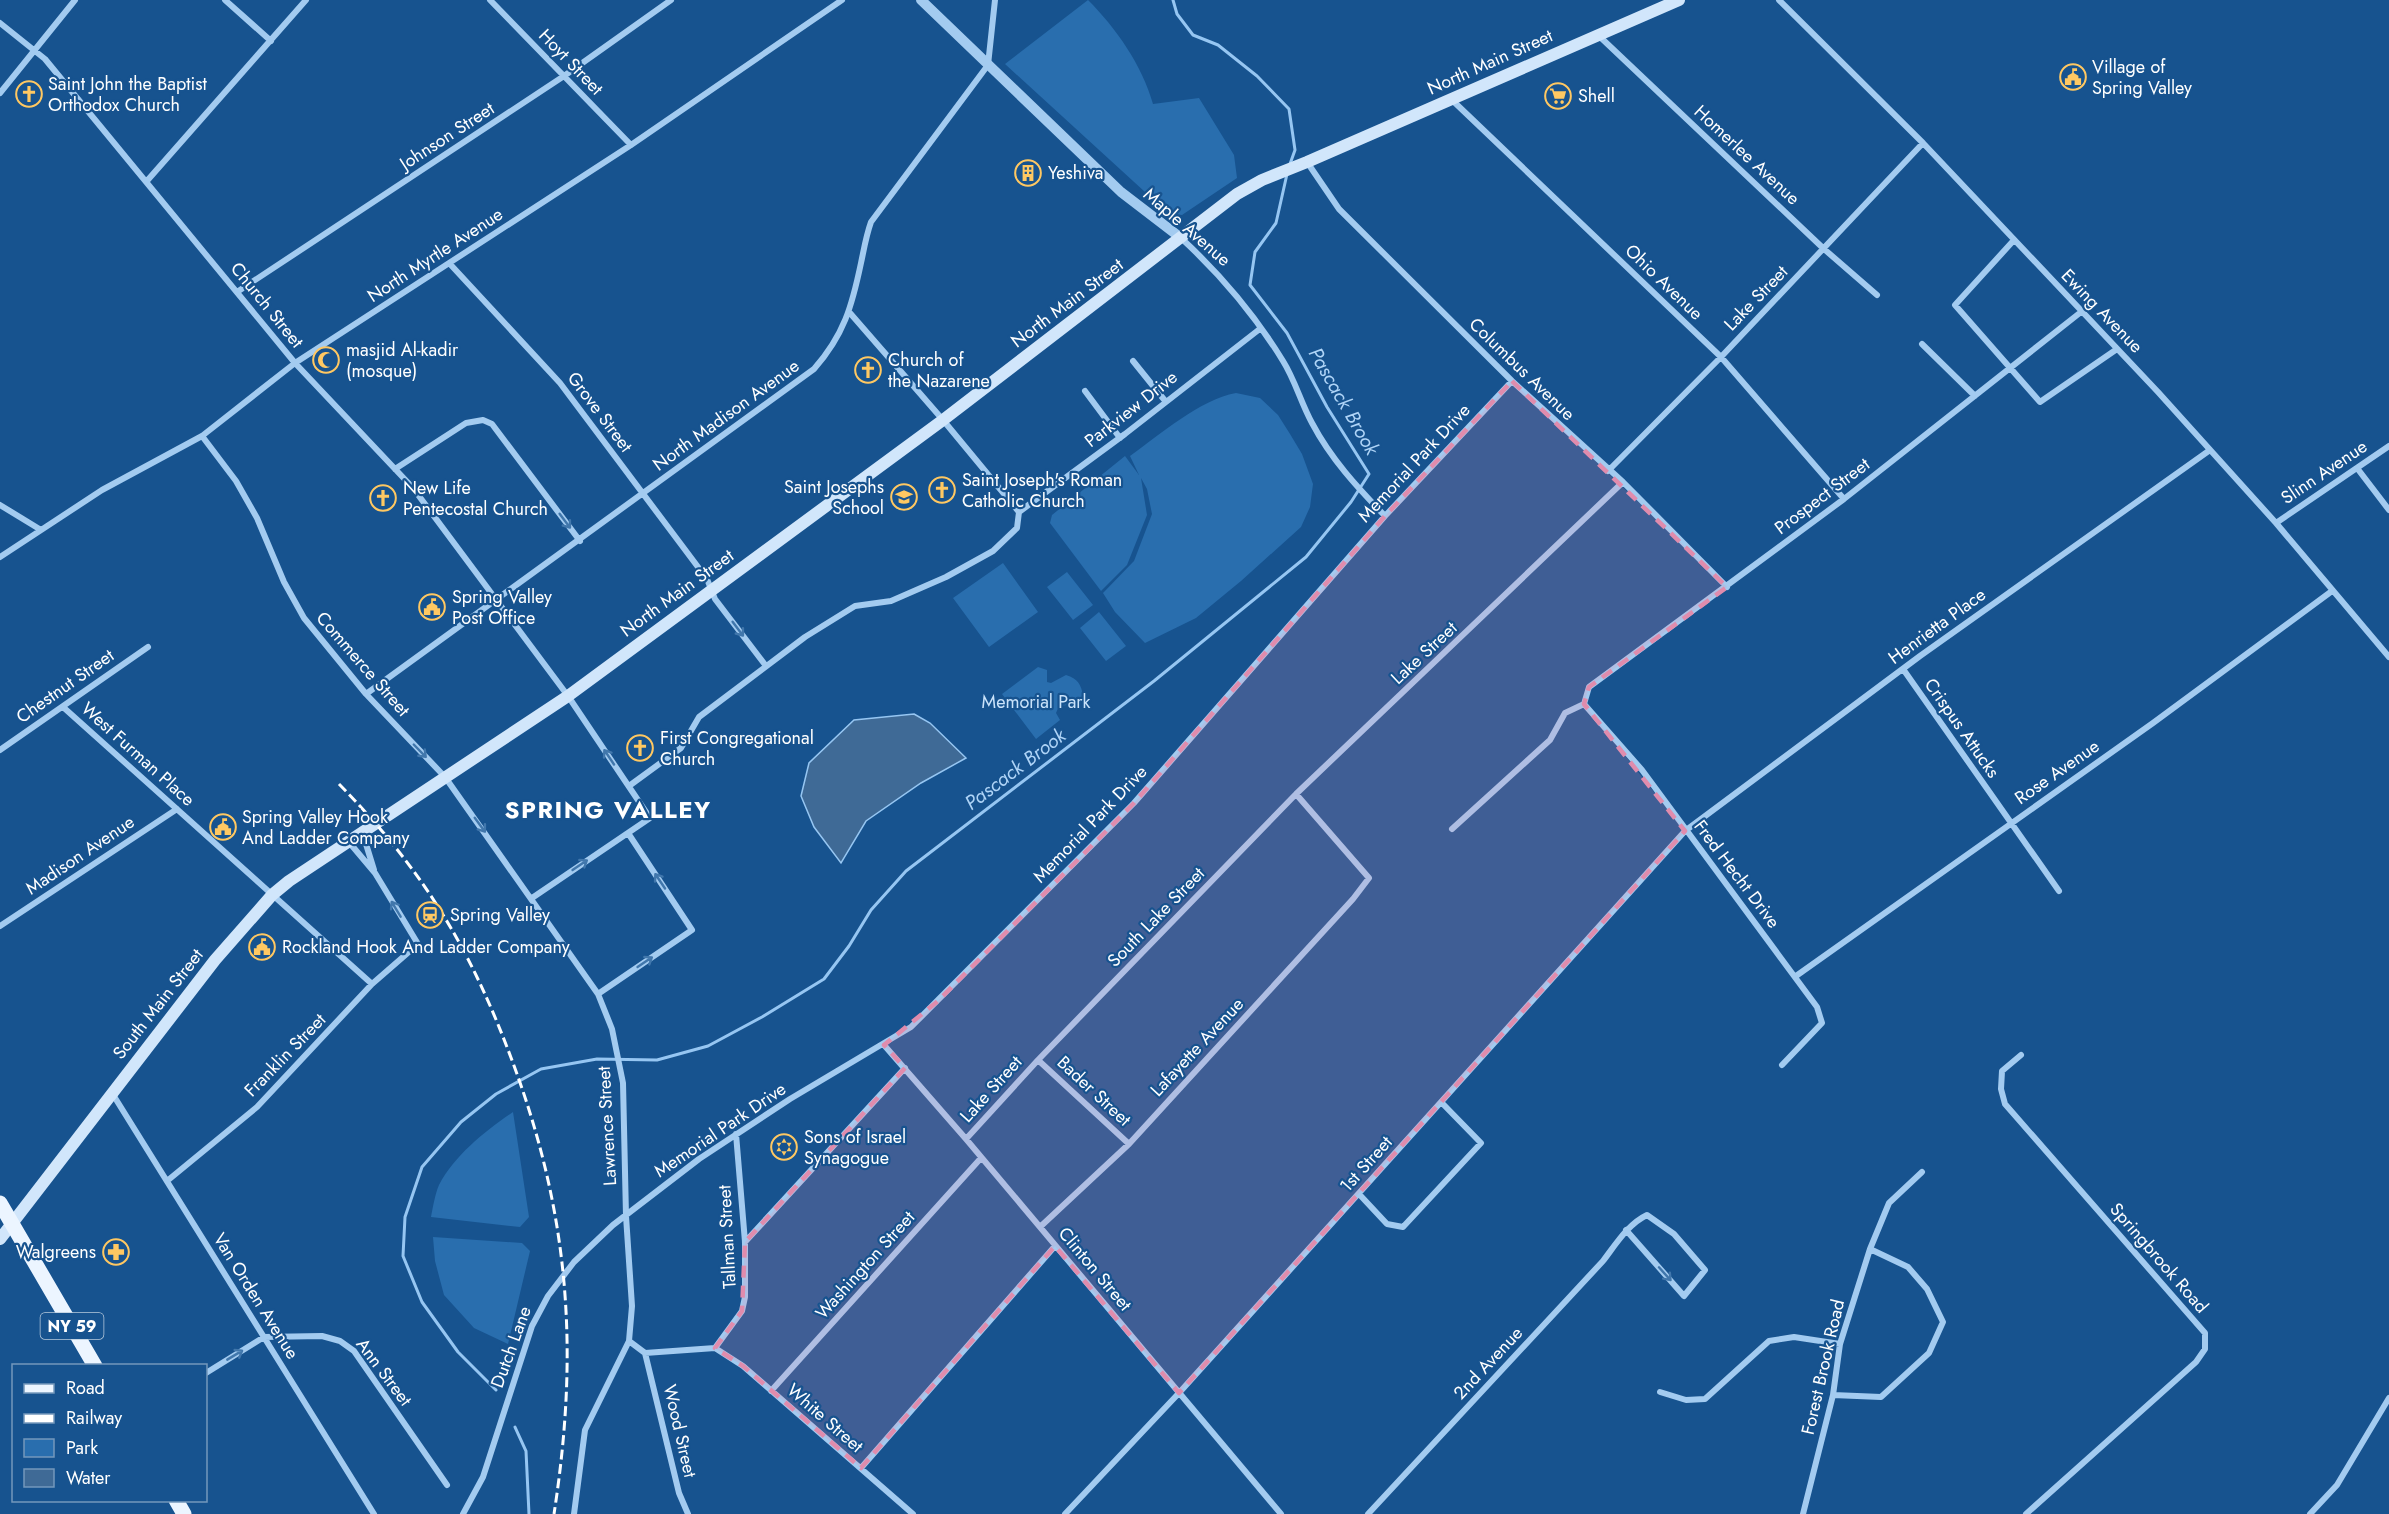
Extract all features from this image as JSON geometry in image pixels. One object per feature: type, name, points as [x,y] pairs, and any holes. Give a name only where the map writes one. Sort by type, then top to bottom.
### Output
[{"type":"main road","name":"North Main Street","points":[[376,822],[568,696],[943,420],[1237,194],[1262,180],[1679,0]]},
{"type":"main road","name":"South Main Street","points":[[0,1239],[214,960],[272,895],[289,880],[376,822]]},
{"type":"main road","name":"NY 59","points":[[0,1203],[94,1364]]},
{"type":"street","points":[[0,93],[75,0]]},
{"type":"street","points":[[225,0],[271,40]]},
{"type":"street","points":[[146,182],[306,0]]},
{"type":"street","name":"Hoyt Street","points":[[490,0],[631,145]]},
{"type":"street","name":"Johnson Street","points":[[237,292],[564,76],[670,0]]},
{"type":"street","name":"North Myrtle Avenue","points":[[0,557],[102,490],[202,436],[295,363],[631,145],[842,0]]},
{"type":"street","name":"Maple Avenue","points":[[921,0],[1121,192],[1181,238],[1228,285],[1284,362],[1312,423],[1330,453],[1351,480],[1385,516]]},
{"type":"street","points":[[988,64],[995,0]]},
{"type":"street","name":"Ewing Avenue","points":[[1779,0],[1923,143],[2117,349],[2276,523],[2389,657]]},
{"type":"street","name":"Church Street","points":[[0,23],[36,50],[295,363],[413,488],[568,696],[650,818],[628,833]]},
{"type":"street","name":"Homerlee Avenue","points":[[1598,35],[1824,249],[1877,295]]},
{"type":"street","name":"North Madison Avenue","points":[[366,694],[806,377],[839,338],[850,313],[866,235],[871,222],[988,64]]},
{"type":"street","name":"Ohio Avenue","points":[[1450,99],[1721,357],[1844,500]]},
{"type":"street","name":"Lake Street","points":[[1608,471],[1721,357],[1923,143]]},
{"type":"street","name":"Columbus Avenue","points":[[1302,164],[1339,209],[1512,381],[1608,471],[1623,482],[1727,587]]},
{"type":"street","points":[[2014,240],[1955,305],[2040,402],[2117,349]]},
{"type":"street","name":"Grove Street","points":[[450,264],[560,383],[707,579],[716,599],[766,666]]},
{"type":"street","name":"Prospect Street","points":[[1584,704],[1589,687],[1844,500],[2081,312]]},
{"type":"street","points":[[629,786],[681,748],[699,717],[805,637],[855,606],[891,601],[946,577],[993,551],[1017,528],[1019,512],[850,313]]},
{"type":"street","name":"Parkview Drive","points":[[1019,512],[1120,438],[1260,328]]},
{"type":"street","points":[[1922,344],[1975,396]]},
{"type":"street","points":[[1133,361],[1166,402]]},
{"type":"street","name":"Memorial Park Drive","points":[[626,1216],[662,1186],[736,1134],[911,1027],[1134,803],[1385,516],[1512,381]]},
{"type":"street","points":[[1084,392],[1120,438]]},
{"type":"street","points":[[395,469],[466,423],[483,420],[492,424],[580,540]]},
{"type":"street","name":"Commerce Street","points":[[202,436],[236,481],[257,519],[284,582],[304,618],[366,694],[445,777]]},
{"type":"street","name":"Slinn Avenue","points":[[2276,523],[2389,446]]},
{"type":"street","name":"Henrietta Place","points":[[1685,831],[1903,669],[2210,450]]},
{"type":"street","points":[[2357,468],[2389,510]]},
{"type":"street","name":"Lake Street","points":[[1296,795],[1623,482]]},
{"type":"street","points":[[0,505],[40,530]]},
{"type":"street","name":"Rose Avenue","points":[[1796,976],[2153,723],[2332,591]]},
{"type":"street","name":"Chestnut Street","points":[[0,750],[148,647]]},
{"type":"street","name":"Crispus Attucks","points":[[1903,669],[2059,891]]},
{"type":"street","points":[[1452,829],[1550,740],[1565,713],[1584,704]]},
{"type":"street","name":"Fred Hecht Drive","points":[[1584,704],[1642,770],[1685,831],[1818,1007],[1822,1023],[1782,1065]]},
{"type":"street","name":"West Furman Place","points":[[63,707],[372,984]]},
{"type":"street","name":"Lawrence Street","points":[[445,777],[532,897],[598,994],[618,1051],[623,1083],[626,1216],[632,1306],[628,1341],[585,1430],[574,1514]]},
{"type":"street","name":"Lafayette Avenue","points":[[1040,1227],[1129,1143],[1353,899],[1369,878],[1296,795]]},
{"type":"street","name":"South Lake Street","points":[[1038,1060],[1296,795]]},
{"type":"street","name":"Madison Avenue","points":[[0,926],[177,809]]},
{"type":"street","points":[[362,831],[375,873]]},
{"type":"street","name":"1st Street","points":[[1065,1514],[1179,1393],[1685,831]]},
{"type":"street","points":[[532,897],[628,833],[692,930],[598,994]]},
{"type":"street","points":[[348,840],[375,873]]},
{"type":"street","name":"Franklin Street","points":[[168,1181],[257,1107],[372,984],[418,944],[375,873]]},
{"type":"street","name":"Clinton Street","points":[[884,1045],[966,1139],[1281,1514]]},
{"type":"street","name":"Springbrook Road","points":[[2021,1055],[2002,1071],[2001,1089],[2005,1104],[2205,1333],[2205,1349],[2196,1362],[2026,1514]]},
{"type":"street","name":"Lake Street","points":[[966,1139],[1038,1060]]},
{"type":"street","name":"Bader Street","points":[[1038,1060],[1129,1143]]},
{"type":"street","points":[[745,1242],[904,1068]]},
{"type":"street","name":"Van Orden Avenue","points":[[112,1093],[374,1514]]},
{"type":"street","points":[[1359,1194],[1387,1224],[1403,1227],[1481,1143],[1442,1103]]},
{"type":"street","name":"Tallman Street","points":[[715,1348],[742,1311],[745,1297],[745,1242],[736,1134]]},
{"type":"street","name":"Washington Street","points":[[771,1391],[981,1158]]},
{"type":"street","name":"Forest Brook Road","points":[[1803,1514],[1833,1395],[1840,1344],[1870,1249],[1889,1203],[1922,1172]]},
{"type":"street","name":"2nd Avenue","points":[[1368,1514],[1604,1260],[1626,1230],[1647,1215],[1674,1234],[1706,1270],[1684,1296],[1626,1230]]},
{"type":"street","name":"Dutch Lane","points":[[464,1514],[483,1476],[524,1346],[542,1307],[556,1284],[574,1262],[599,1236],[626,1216]]},
{"type":"street","points":[[861,1468],[1055,1246]]},
{"type":"street","points":[[1833,1395],[1881,1396],[1929,1353],[1942,1322],[1928,1289],[1908,1267],[1870,1249]]},
{"type":"street","name":"Ann Street","points":[[264,1338],[322,1336],[340,1341],[354,1351],[447,1485]]},
{"type":"street","points":[[1660,1392],[1686,1400],[1705,1399],[1769,1341],[1794,1337],[1840,1344]]},
{"type":"street","points":[[207,1372],[264,1338]]},
{"type":"street","points":[[628,1341],[645,1353],[715,1348]]},
{"type":"street","name":"White Street","points":[[715,1348],[743,1366],[913,1514]]},
{"type":"street","name":"Wood Street","points":[[645,1353],[679,1493],[688,1514]]},
{"type":"street","points":[[2310,1514],[2337,1485],[2389,1398]]},
{"type":"highlighted area","points":[[1512,381],[1727,587],[1589,687],[1584,704],[1685,831],[1179,1393],[1055,1246],[861,1468],[743,1366],[715,1348],[742,1311],[745,1242],[905,1068],[884,1045],[938,1001],[1134,803],[1385,516]]},
{"type":"green space","points":[[1088,0],[1127,48],[1142,75],[1153,104],[1199,98],[1234,155],[1237,178],[1182,215],[1174,214],[1145,192],[1005,64]]},
{"type":"green space","points":[[1236,393],[1260,398],[1278,415],[1302,454],[1313,484],[1310,507],[1301,527],[1241,581],[1196,618],[1145,643],[1115,612],[1103,593],[1134,561],[1152,514],[1147,489],[1141,478],[1147,515],[1127,565],[1101,591],[1050,523],[1052,515],[1125,456],[1139,475],[1130,456],[1194,410]]},
{"type":"green space","points":[[1003,563],[1038,612],[989,647],[953,598]]},
{"type":"green space","points":[[1067,572],[1093,605],[1073,620],[1047,587]]},
{"type":"green space","points":[[1099,612],[1126,646],[1106,661],[1080,628]]},
{"type":"green space","name":"Memorial Park","points":[[1038,667],[1047,670],[1047,682],[1051,683],[1066,675],[1073,678],[1080,685],[1083,696],[1076,704],[1059,706],[1056,713],[1060,720],[1036,739],[1002,694]]},
{"type":"green space","points":[[513,1112],[529,1217],[520,1227],[431,1217],[439,1185],[453,1164],[492,1127]]},
{"type":"green space","points":[[433,1237],[522,1243],[530,1251],[508,1344],[474,1328],[444,1295],[435,1261]]},
{"type":"water","points":[[914,714],[930,723],[966,758],[921,783],[866,821],[841,863],[814,827],[801,796],[809,763],[854,720]]},
{"type":"waterway","name":"Pascack Brook","points":[[1173,0],[1177,14],[1193,35],[1218,45],[1257,76],[1289,109],[1295,150],[1290,164]]},
{"type":"waterway","name":"Pascack Brook","points":[[496,1390],[458,1352],[422,1302],[403,1256],[405,1217],[422,1167],[461,1122],[496,1094],[541,1069],[597,1059],[657,1060],[708,1046],[762,1017],[824,979],[849,946],[871,910],[906,871],[1154,681],[1306,557],[1351,502],[1369,474],[1327,407],[1287,333],[1250,285],[1255,252],[1276,223],[1287,174]]},
{"type":"waterway","name":"Pascack Brook","points":[[515,1427],[526,1451],[529,1514]]},
{"type":"railway","points":[[339,784],[396,848],[442,913],[462,948],[497,1022],[532,1120],[547,1176],[558,1231],[564,1285],[567,1341],[566,1397],[562,1454],[554,1514]]},
{"type":"place","name":"Village of Spring Valley","points":[[2073,77]]},
{"type":"place","name":"Saint John the Baptist Orthodox Church","points":[[29,94]]},
{"type":"place","name":"Shell","points":[[1558,96]]},
{"type":"place","name":"Yeshiva","points":[[1028,173]]},
{"type":"place","name":"masjid Al-kadir (mosque)","points":[[326,360]]},
{"type":"place","name":"Church of the Nazarene","points":[[868,370]]},
{"type":"place","name":"Saint Joseph's Roman Catholic Church","points":[[942,490]]},
{"type":"place","name":"Saint Josephs School","points":[[904,497]]},
{"type":"place","name":"New Life Pentecostal Church","points":[[383,498]]},
{"type":"place","name":"Spring Valley Post Office","points":[[432,607]]},
{"type":"place","name":"First Congregational Church","points":[[640,748]]},
{"type":"place","name":"Spring Valley Hook And Ladder Company","points":[[223,827]]},
{"type":"place","name":"Spring Valley","points":[[430,915]]},
{"type":"place","name":"Rockland Hook And Ladder Company","points":[[262,947]]},
{"type":"place","name":"Sons of Israel Synagogue","points":[[784,1147]]},
{"type":"place","name":"Walgreens","points":[[116,1252]]},
{"type":"district","name":"SPRING VALLEY","points":[[608,810]]}]
